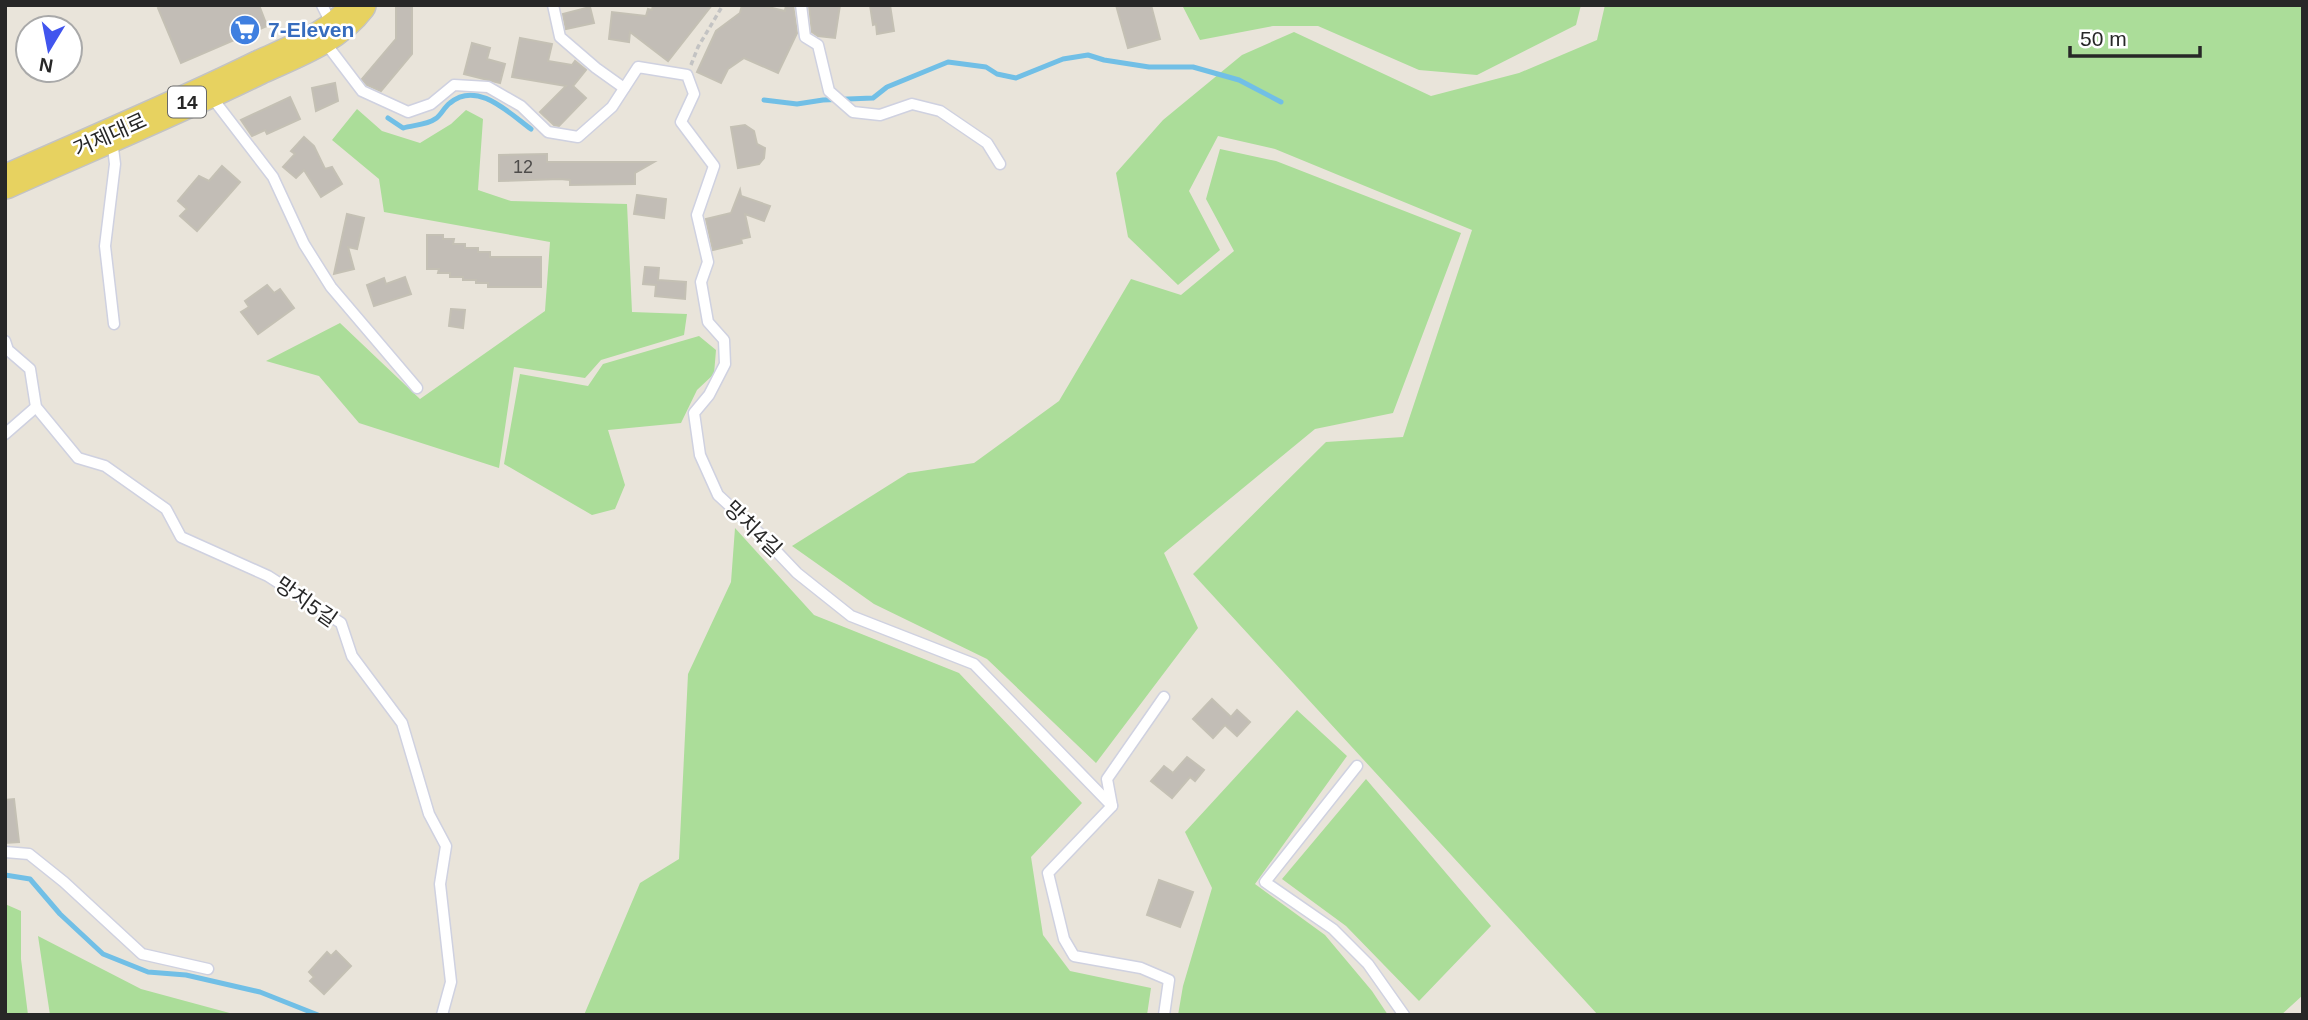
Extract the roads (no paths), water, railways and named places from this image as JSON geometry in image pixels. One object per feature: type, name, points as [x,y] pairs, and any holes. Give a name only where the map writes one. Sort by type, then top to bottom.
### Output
[{"type":"main road","name":"거제대로","points":[[5,181],[209,93],[326,24],[351,16],[359,5]]},
{"type":"lane","points":[[326,24],[362,91],[408,112],[431,104],[454,85],[488,88],[522,106],[548,132],[578,136],[612,107],[624,88],[560,37],[553,5]]},
{"type":"lane","points":[[801,5],[805,37],[818,45],[829,92],[853,112],[880,115],[912,104],[940,111],[987,143],[1000,164]]},
{"type":"lane","name":"망치4길","points":[[624,88],[638,67],[687,75],[694,94],[681,121],[713,166],[697,215],[708,262],[701,282],[708,322],[724,340],[725,364],[709,395],[694,413],[700,455],[718,495],[760,533],[797,573],[851,616],[974,664],[1112,806]]},
{"type":"lane","points":[[209,93],[273,177],[304,244],[331,287],[417,388]]},
{"type":"lane","points":[[111,134],[115,164],[105,246],[114,324]]},
{"type":"lane","points":[[5,341],[8,350],[30,369],[36,407],[5,434]]},
{"type":"lane","name":"망치5길","points":[[36,407],[78,458],[106,466],[166,509],[181,537],[268,576],[341,623],[352,656],[402,723],[429,814],[446,846],[440,884],[451,982],[442,1015]]},
{"type":"lane","points":[[1164,697],[1107,779],[1112,806],[1048,873],[1064,939],[1074,956],[1141,968],[1168,980],[1164,1015]]},
{"type":"lane","points":[[1357,766],[1265,882],[1333,929],[1368,964],[1404,1015]]},
{"type":"lane","points":[[5,852],[29,854],[64,882],[142,954],[208,969]]},
{"type":"waterway","points":[[764,100],[797,104],[873,98],[887,87],[948,62],[986,67],[997,74],[1016,78],[1063,59],[1088,55],[1149,67],[1193,67],[1239,80],[1281,102]]},
{"type":"waterway","points":[[388,118],[403,128],[424,124],[437,118],[450,103],[471,95],[492,101],[531,129]]},
{"type":"waterway","points":[[5,875],[30,879],[60,914],[103,954],[148,972],[186,975],[260,992],[318,1015]]},
{"type":"place","name":"7-Eleven","points":[[245,30]]}]
